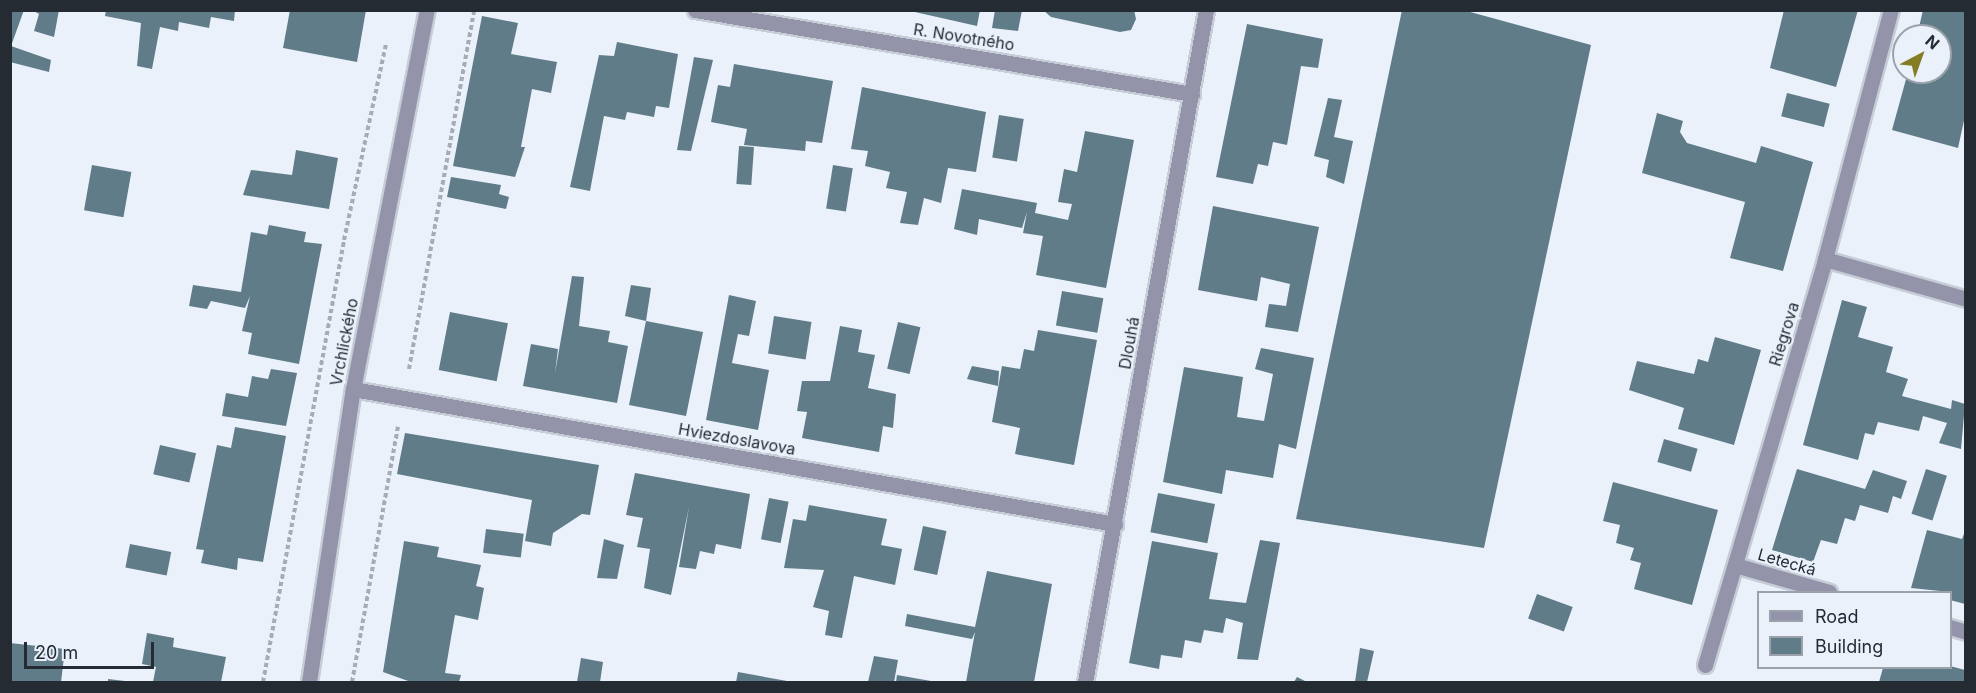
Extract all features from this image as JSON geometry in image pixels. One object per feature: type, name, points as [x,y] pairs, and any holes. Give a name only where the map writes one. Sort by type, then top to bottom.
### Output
[{"type":"street","name":"Vrchlického","points":[[309,682],[353,389],[427,10]]},
{"type":"street","name":"R. Novotného","points":[[695,10],[1192,94]]},
{"type":"street","name":"Dlouhá","points":[[1086,682],[1206,10]]},
{"type":"street","name":"Riegrova","points":[[1705,665],[1825,259],[1891,10]]},
{"type":"street","points":[[1825,259],[1965,299]]},
{"type":"street","name":"Hviezdoslavova","points":[[353,389],[1115,524]]},
{"type":"street","name":"Letecká","points":[[1734,565],[1825,591]]},
{"type":"path","points":[[352,682],[474,10]]},
{"type":"path","points":[[263,682],[344,240],[389,33]]},
{"type":"building","points":[[10,10],[24,10],[11,46],[51,60],[49,72],[10,62]]},
{"type":"building","points":[[32,10],[59,10],[54,37],[34,31],[39,14]]},
{"type":"building","points":[[106,10],[235,10],[234,21],[211,17],[209,28],[179,22],[178,31],[160,27],[152,69],[137,66],[141,23],[105,16]]},
{"type":"building","points":[[290,10],[366,10],[357,62],[283,48]]},
{"type":"building","points":[[906,10],[980,10],[977,26]]},
{"type":"building","points":[[995,10],[1022,10],[1018,31],[992,28]]},
{"type":"building","points":[[1043,10],[1134,10],[1136,19],[1131,30],[1120,32],[1051,17]]},
{"type":"building","points":[[1402,10],[1463,10],[1591,45],[1484,548],[1296,519]]},
{"type":"building","points":[[1784,10],[1858,10],[1836,87],[1770,68]]},
{"type":"building","points":[[1923,10],[1965,10],[1965,116],[1958,148],[1892,130],[1905,84],[1952,84],[1952,24],[1920,24]]},
{"type":"building","points":[[482,16],[518,23],[511,54],[557,62],[551,93],[532,89],[521,147],[525,147],[515,177],[453,166]]},
{"type":"building","points":[[1247,24],[1323,39],[1318,68],[1301,66],[1287,145],[1273,142],[1268,166],[1258,164],[1253,184],[1216,177]]},
{"type":"building","points":[[617,42],[678,54],[669,108],[656,106],[654,117],[627,112],[625,120],[604,116],[590,191],[570,187],[599,55],[614,56]]},
{"type":"building","points":[[694,57],[713,60],[691,151],[677,150]]},
{"type":"building","points":[[734,64],[833,81],[822,143],[806,141],[805,151],[744,145],[747,129],[711,122],[718,85],[730,87]]},
{"type":"building","points":[[862,87],[986,112],[976,172],[948,168],[941,203],[924,198],[918,225],[900,223],[907,192],[886,188],[890,172],[865,166],[868,151],[851,149]]},
{"type":"building","points":[[1787,93],[1830,104],[1824,127],[1781,116]]},
{"type":"building","points":[[1328,98],[1342,100],[1334,137],[1353,141],[1344,184],[1326,177],[1329,160],[1314,156]]},
{"type":"building","points":[[1657,113],[1683,121],[1680,132],[1687,143],[1756,163],[1761,146],[1813,162],[1783,271],[1730,258],[1745,202],[1642,173]]},
{"type":"building","points":[[999,115],[1024,119],[1017,161],[992,157]]},
{"type":"building","points":[[1085,131],[1134,140],[1106,288],[1036,275],[1043,236],[1023,233],[1027,212],[1022,228],[979,219],[977,235],[954,229],[962,189],[1037,203],[1035,213],[1068,220],[1072,204],[1058,202],[1064,169],[1077,172]]},
{"type":"building","points":[[739,146],[754,147],[751,185],[736,184]]},
{"type":"building","points":[[296,150],[338,158],[329,209],[243,195],[251,170],[292,175]]},
{"type":"building","points":[[92,165],[131,172],[123,217],[84,210]]},
{"type":"building","points":[[833,165],[853,168],[846,212],[826,208]]},
{"type":"building","points":[[451,177],[501,185],[499,194],[509,197],[506,209],[447,197]]},
{"type":"building","points":[[1213,206],[1319,227],[1298,332],[1265,327],[1269,304],[1286,306],[1290,284],[1261,277],[1257,301],[1198,290]]},
{"type":"building","points":[[269,225],[306,232],[304,242],[322,244],[299,364],[248,354],[252,333],[242,331],[250,296],[245,308],[211,301],[207,309],[189,306],[193,285],[241,292],[251,232],[267,235]]},
{"type":"building","points":[[572,276],[584,277],[579,326],[610,331],[608,342],[628,346],[617,403],[523,386],[531,344],[558,349],[555,373]]},
{"type":"building","points":[[631,285],[651,288],[646,321],[625,316]]},
{"type":"building","points":[[1062,291],[1103,298],[1097,333],[1056,325]]},
{"type":"building","points":[[729,295],[756,301],[749,336],[738,334],[732,363],[769,370],[758,430],[706,420]]},
{"type":"building","points":[[1842,300],[1867,307],[1858,337],[1893,347],[1886,372],[1908,379],[1902,396],[1951,409],[1952,400],[1965,404],[1961,449],[1939,443],[1947,423],[1923,416],[1919,431],[1878,422],[1874,435],[1865,433],[1858,460],[1803,445]]},
{"type":"building","points":[[450,312],[508,323],[497,381],[439,370]]},
{"type":"building","points":[[774,316],[812,322],[806,359],[768,354]]},
{"type":"building","points":[[646,321],[703,332],[686,416],[629,405]]},
{"type":"building","points":[[898,322],[920,327],[910,374],[887,369]]},
{"type":"building","points":[[840,326],[862,330],[858,352],[875,355],[868,388],[896,394],[893,428],[883,426],[879,452],[802,438],[807,412],[797,411],[802,381],[830,381]]},
{"type":"building","points":[[1038,330],[1097,340],[1074,465],[1015,454],[1020,428],[992,422],[1002,366],[1020,369],[1024,349],[1034,351]]},
{"type":"building","points":[[1715,337],[1761,350],[1734,445],[1678,429],[1684,408],[1629,390],[1637,361],[1694,374],[1698,359],[1708,362]]},
{"type":"building","points":[[1261,348],[1314,358],[1296,449],[1279,444],[1273,478],[1226,470],[1222,494],[1163,482],[1184,367],[1243,377],[1237,417],[1264,421],[1273,374],[1255,369]]},
{"type":"building","points":[[972,366],[999,371],[998,386],[967,379]]},
{"type":"building","points":[[271,369],[297,373],[286,426],[222,416],[226,393],[248,397],[252,376],[268,379]]},
{"type":"building","points":[[235,427],[286,436],[263,562],[238,558],[237,570],[201,563],[204,550],[196,549],[217,445],[231,448]]},
{"type":"building","points":[[405,433],[599,465],[590,515],[582,514],[553,533],[551,546],[525,541],[532,500],[397,474]]},
{"type":"building","points":[[1664,439],[1698,449],[1691,472],[1657,462]]},
{"type":"building","points":[[160,445],[196,453],[189,483],[153,474]]},
{"type":"building","points":[[1797,469],[1865,489],[1873,470],[1907,481],[1901,499],[1893,496],[1888,513],[1860,505],[1855,521],[1845,518],[1837,544],[1821,540],[1813,562],[1772,550]]},
{"type":"building","points":[[1926,469],[1947,476],[1932,520],[1911,514]]},
{"type":"building","points":[[635,473],[750,494],[741,549],[716,544],[714,554],[700,551],[696,569],[679,567],[689,507],[671,595],[644,588],[650,549],[637,547],[643,518],[626,515]]},
{"type":"building","points":[[1613,482],[1718,510],[1692,605],[1634,589],[1641,563],[1630,560],[1634,548],[1616,543],[1620,525],[1603,521]]},
{"type":"building","points":[[1158,493],[1215,504],[1207,543],[1150,532]]},
{"type":"building","points":[[769,498],[789,502],[781,543],[761,539]]},
{"type":"building","points":[[809,505],[887,519],[881,545],[902,549],[895,585],[854,576],[842,638],[825,635],[829,611],[813,607],[824,570],[784,568],[793,519],[806,521]]},
{"type":"building","points":[[923,526],[946,531],[937,575],[914,570]]},
{"type":"building","points":[[486,529],[524,534],[521,557],[483,553]]},
{"type":"building","points":[[1927,530],[1962,539],[1965,531],[1965,604],[1952,601],[1952,591],[1911,588]]},
{"type":"building","points":[[604,539],[624,545],[617,579],[597,578]]},
{"type":"building","points":[[1260,540],[1280,543],[1258,660],[1237,659],[1243,623],[1226,618],[1223,633],[1204,630],[1201,643],[1185,640],[1182,658],[1161,655],[1159,669],[1129,663],[1152,541],[1218,553],[1209,599],[1246,603]]},
{"type":"building","points":[[404,541],[439,547],[437,557],[481,565],[476,586],[484,588],[478,620],[455,615],[445,673],[461,675],[459,682],[411,682],[383,672]]},
{"type":"building","points":[[130,544],[171,552],[167,576],[125,568]]},
{"type":"building","points":[[987,571],[1052,584],[1034,682],[966,682],[975,632],[972,639],[905,626],[907,614],[975,627]]},
{"type":"building","points":[[1537,594],[1573,607],[1564,631],[1528,618]]},
{"type":"building","points":[[147,633],[174,638],[173,647],[226,657],[221,682],[153,682],[156,667],[142,664]]},
{"type":"building","points":[[10,643],[65,649],[61,682],[10,682]]},
{"type":"building","points":[[1360,648],[1374,651],[1367,682],[1355,682]]},
{"type":"building","points":[[874,656],[898,660],[894,682],[868,682]]},
{"type":"building","points":[[581,658],[603,662],[600,682],[577,682]]},
{"type":"building","points":[[1952,667],[1965,670],[1965,682],[1879,682],[1883,669],[1952,669]]},
{"type":"building","points":[[738,672],[787,681],[787,682],[736,682]]},
{"type":"building","points":[[897,675],[931,681],[896,682]]},
{"type":"building","points":[[1297,677],[1307,682],[1294,682]]},
{"type":"building","points":[[108,679],[125,681],[125,682],[108,682]]}]
